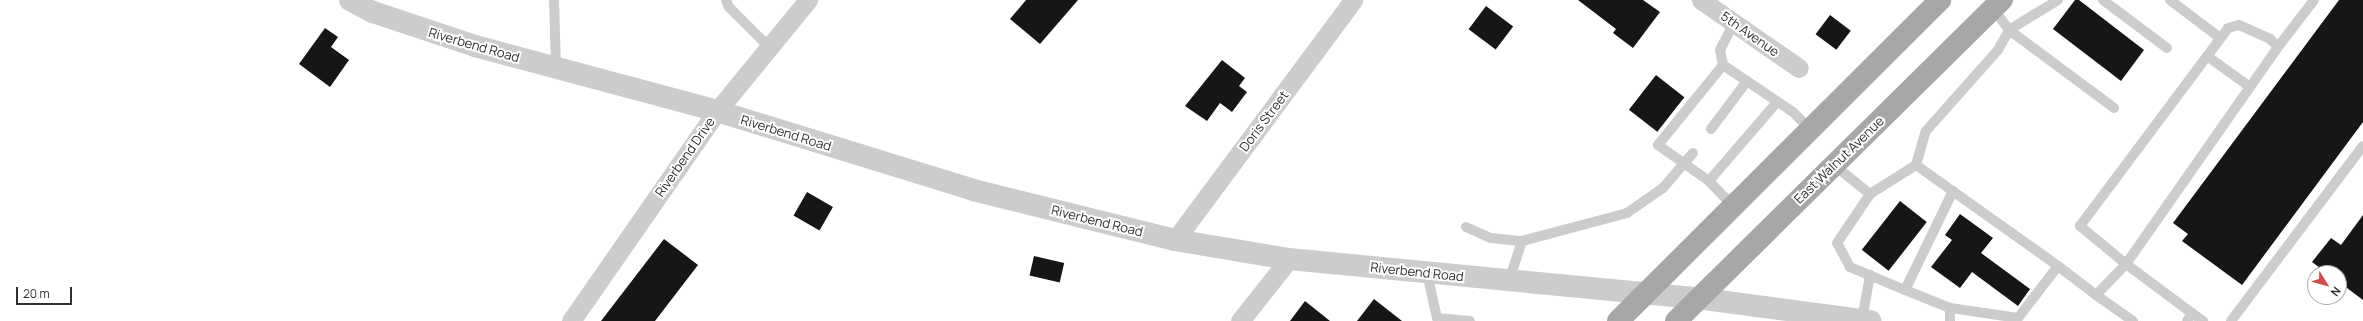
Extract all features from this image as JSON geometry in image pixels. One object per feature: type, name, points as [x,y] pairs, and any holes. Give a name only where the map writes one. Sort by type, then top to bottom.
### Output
[{"type":"main road","points":[[1618,321],[1642,294],[1940,0]]},
{"type":"main road","name":"East Walnut Avenue","points":[[1676,321],[1697,298],[1998,4]]},
{"type":"street","name":"Riverbend Road","points":[[350,0],[424,30],[556,68],[717,111],[973,190],[1175,240],[1289,259],[1642,294],[1697,298],[1866,320]]},
{"type":"street","name":"Riverbend Drive","points":[[571,321],[717,111],[808,0]]},
{"type":"street","name":"Doris Street","points":[[1175,240],[1353,0]]},
{"type":"street","name":"5th Avenue","points":[[1701,0],[1799,68]]},
{"type":"street","points":[[1240,321],[1289,259]]},
{"type":"lane","points":[[554,0],[556,68]]},
{"type":"lane","points":[[726,0],[729,7],[769,47]]},
{"type":"lane","points":[[2058,0],[2009,30],[1998,50],[1926,131],[1916,165],[1870,194],[1837,243],[1850,267],[1905,290],[1950,308],[2018,318],[2058,266]]},
{"type":"lane","points":[[2104,0],[2167,48]]},
{"type":"lane","points":[[2096,295],[2126,264],[2278,47],[2314,0]]},
{"type":"lane","points":[[2177,2],[2220,38]]},
{"type":"lane","points":[[1998,4],[2009,30],[2114,108]]},
{"type":"lane","points":[[1734,23],[1720,50],[1723,65],[1776,103],[1793,112],[1810,129]]},
{"type":"lane","points":[[2203,321],[2189,317],[2080,226],[2228,28],[2239,25],[2270,39],[2278,47]]},
{"type":"lane","points":[[2207,56],[2250,87]]},
{"type":"lane","points":[[1723,65],[1658,145],[1709,181],[1732,205]]},
{"type":"lane","points":[[1711,129],[1747,81]]},
{"type":"lane","points":[[1709,181],[1776,103]]},
{"type":"lane","points":[[2230,321],[2363,146]]},
{"type":"lane","points":[[1466,226],[1491,238],[1522,241],[1627,213],[1663,188],[1693,153]]},
{"type":"lane","points":[[1834,164],[1870,194]]},
{"type":"lane","points":[[1916,165],[2133,321]]},
{"type":"lane","points":[[1905,290],[1953,191]]},
{"type":"lane","points":[[1509,281],[1522,241]]},
{"type":"lane","points":[[1427,273],[1437,318],[1470,321]]},
{"type":"lane","points":[[1866,320],[1870,275]]},
{"type":"lane","points":[[1950,308],[1950,321]]},
{"type":"building","points":[[1026,0],[1078,0],[1040,44],[1010,19]]},
{"type":"building","points":[[1578,0],[1643,0],[1660,12],[1633,48],[1613,33],[1616,29]]},
{"type":"building","points":[[2075,0],[2079,0],[2144,50],[2121,81],[2053,29]]},
{"type":"building","points":[[2339,0],[2363,0],[2363,122],[2242,285],[2182,241],[2188,234],[2173,223]]},
{"type":"building","points":[[1486,6],[1513,26],[1496,50],[1469,29]]},
{"type":"building","points":[[1830,15],[1851,31],[1836,50],[1816,34]]},
{"type":"building","points":[[325,28],[338,37],[331,47],[349,60],[330,87],[299,64]]},
{"type":"building","points":[[1222,60],[1245,78],[1239,86],[1247,92],[1232,112],[1220,103],[1207,121],[1185,106]]},
{"type":"building","points":[[1656,75],[1684,97],[1657,132],[1629,110]]},
{"type":"building","points":[[807,192],[833,207],[819,230],[794,215]]},
{"type":"building","points":[[1900,201],[1927,222],[1889,271],[1862,250]]},
{"type":"building","points":[[1960,214],[1993,238],[1981,253],[2030,289],[2018,306],[1972,272],[1960,288],[1931,267],[1952,240],[1945,235]]},
{"type":"building","points":[[2363,215],[2363,300],[2347,288],[2347,265],[2316,265],[2312,262],[2331,238],[2341,245]]},
{"type":"building","points":[[664,239],[698,265],[655,321],[601,321]]},
{"type":"building","points":[[1034,256],[1064,263],[1060,282],[1030,275]]},
{"type":"building","points":[[1374,299],[1402,321],[1357,321]]},
{"type":"building","points":[[1305,301],[1330,321],[1290,321]]}]
